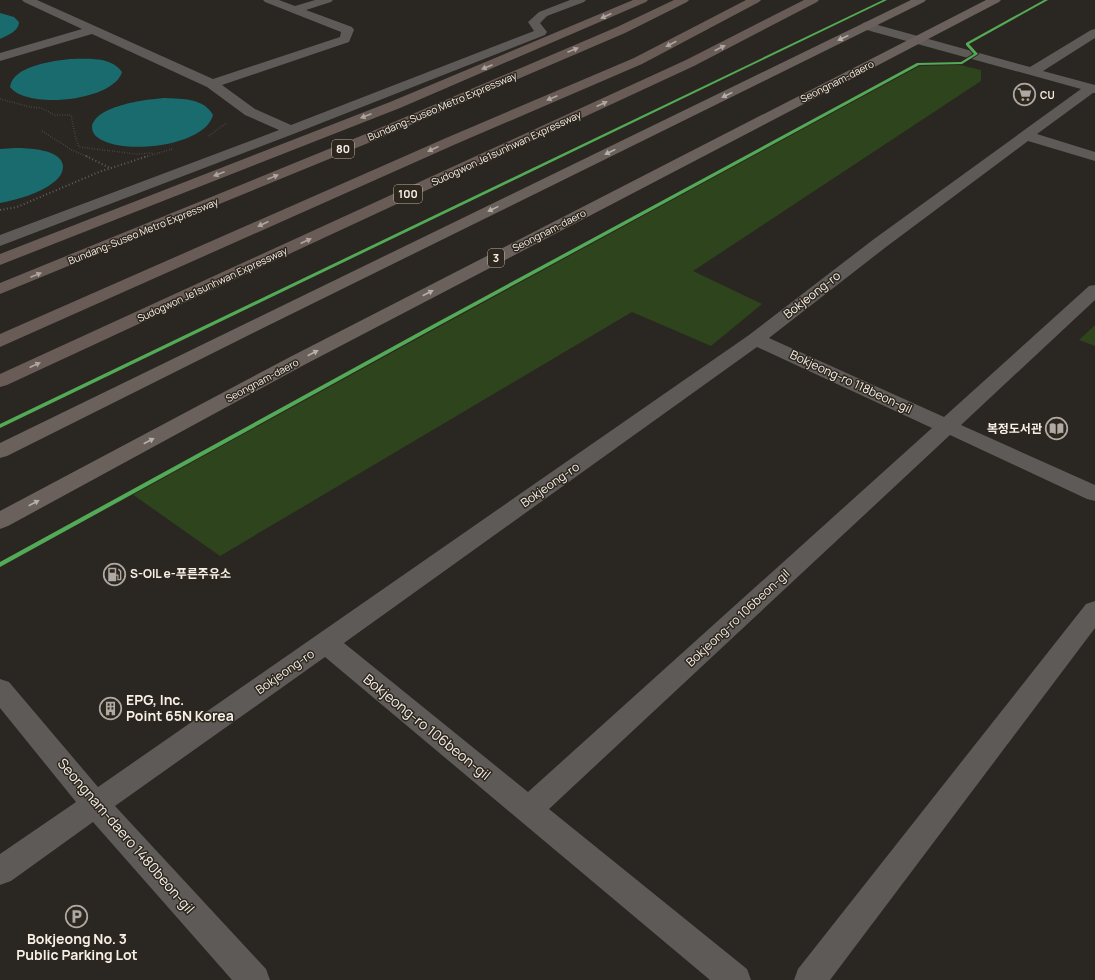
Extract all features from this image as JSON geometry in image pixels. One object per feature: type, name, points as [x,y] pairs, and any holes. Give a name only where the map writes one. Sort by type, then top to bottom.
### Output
[{"type":"highway","name":"Bundang-Suseo Metro Expressway","points":[[0,260],[395,104],[594,22],[642,0]]},
{"type":"highway","name":"Bundang-Suseo Metro Expressway","points":[[0,289],[373,136],[621,30],[683,0]]},
{"type":"highway","name":"100","points":[[0,341],[451,141],[638,61],[755,0]]},
{"type":"highway","name":"Sudogwon Je1sunhwan Expressway","points":[[0,382],[675,70],[813,0]]},
{"type":"main road","points":[[0,451],[250,327],[920,0]]},
{"type":"main road","name":"Seongnam-daero","points":[[0,521],[297,361],[995,0]]},
{"type":"street","points":[[28,0],[212,84],[250,112],[291,130]]},
{"type":"street","points":[[212,84],[345,39],[348,30],[269,0]]},
{"type":"street","points":[[295,10],[327,0]]},
{"type":"street","points":[[0,241],[291,130],[541,32],[534,22],[543,14],[580,0]]},
{"type":"street","points":[[867,26],[1093,88]]},
{"type":"street","points":[[0,57],[92,30]]},
{"type":"street","points":[[1033,72],[1095,32]]},
{"type":"street","name":"Bokjeong-ro","points":[[0,871],[326,644],[756,338],[1025,135],[1093,88]]},
{"type":"street","points":[[1025,135],[1095,157]]},
{"type":"street","points":[[946,426],[1095,290]]},
{"type":"street","name":"Bokjeong-ro 118beon-gil","points":[[756,338],[1095,494]]},
{"type":"street","name":"Bokjeong-ro 106beon-gil","points":[[529,810],[946,426]]},
{"type":"street","points":[[810,980],[1095,610]]},
{"type":"street","name":"Bokjeong-ro 106beon-gil","points":[[326,644],[735,980]]},
{"type":"street","name":"Seongnam-daero 1480beon-gil","points":[[0,689],[95,804],[254,980]]},
{"type":"path","points":[[0,99],[30,107],[41,108],[55,115],[71,115],[75,140],[79,147]]},
{"type":"path","points":[[203,139],[223,125],[250,112]]},
{"type":"path","points":[[42,131],[72,150],[110,168]]},
{"type":"path","points":[[72,150],[79,147],[136,154],[160,153]]},
{"type":"path","points":[[0,210],[17,207],[110,168],[175,148]]},
{"type":"green space","points":[[948,62],[981,70],[981,81],[693,271],[762,304],[711,346],[632,312],[220,556],[132,494],[919,65]]},
{"type":"green space","points":[[1095,325],[1095,346],[1079,340]]},
{"type":"water","points":[[0,13],[14,17],[19,22],[19,25],[10,34],[0,39]]},
{"type":"water","points":[[70,59],[105,61],[111,63],[122,72],[116,82],[104,90],[88,96],[69,99],[51,100],[34,98],[19,94],[10,87],[18,74],[26,69],[44,63]]},
{"type":"water","points":[[165,98],[185,99],[198,102],[209,109],[213,115],[207,126],[195,135],[179,141],[161,145],[142,147],[124,146],[108,143],[93,133],[92,127],[95,119],[102,113],[112,108],[136,102]]},
{"type":"water","points":[[0,149],[35,149],[50,153],[61,160],[63,166],[62,171],[56,180],[42,190],[21,198],[0,203]]},
{"type":"cycle path","points":[[0,426],[885,0]]},
{"type":"cycle path","points":[[0,565],[438,324],[918,64],[962,63],[976,54],[967,44],[1046,0]]},
{"type":"place","name":"CU","points":[[1024,95]]},
{"type":"place","name":"복정도서관","points":[[1057,429]]},
{"type":"place","name":"S-OIL e-푸른주유소","points":[[115,574]]},
{"type":"place","name":"EPG, Inc. Point 65N Korea","points":[[110,708]]},
{"type":"place","name":"Bokjeong No. 3 Public Parking Lot","points":[[77,917]]}]
